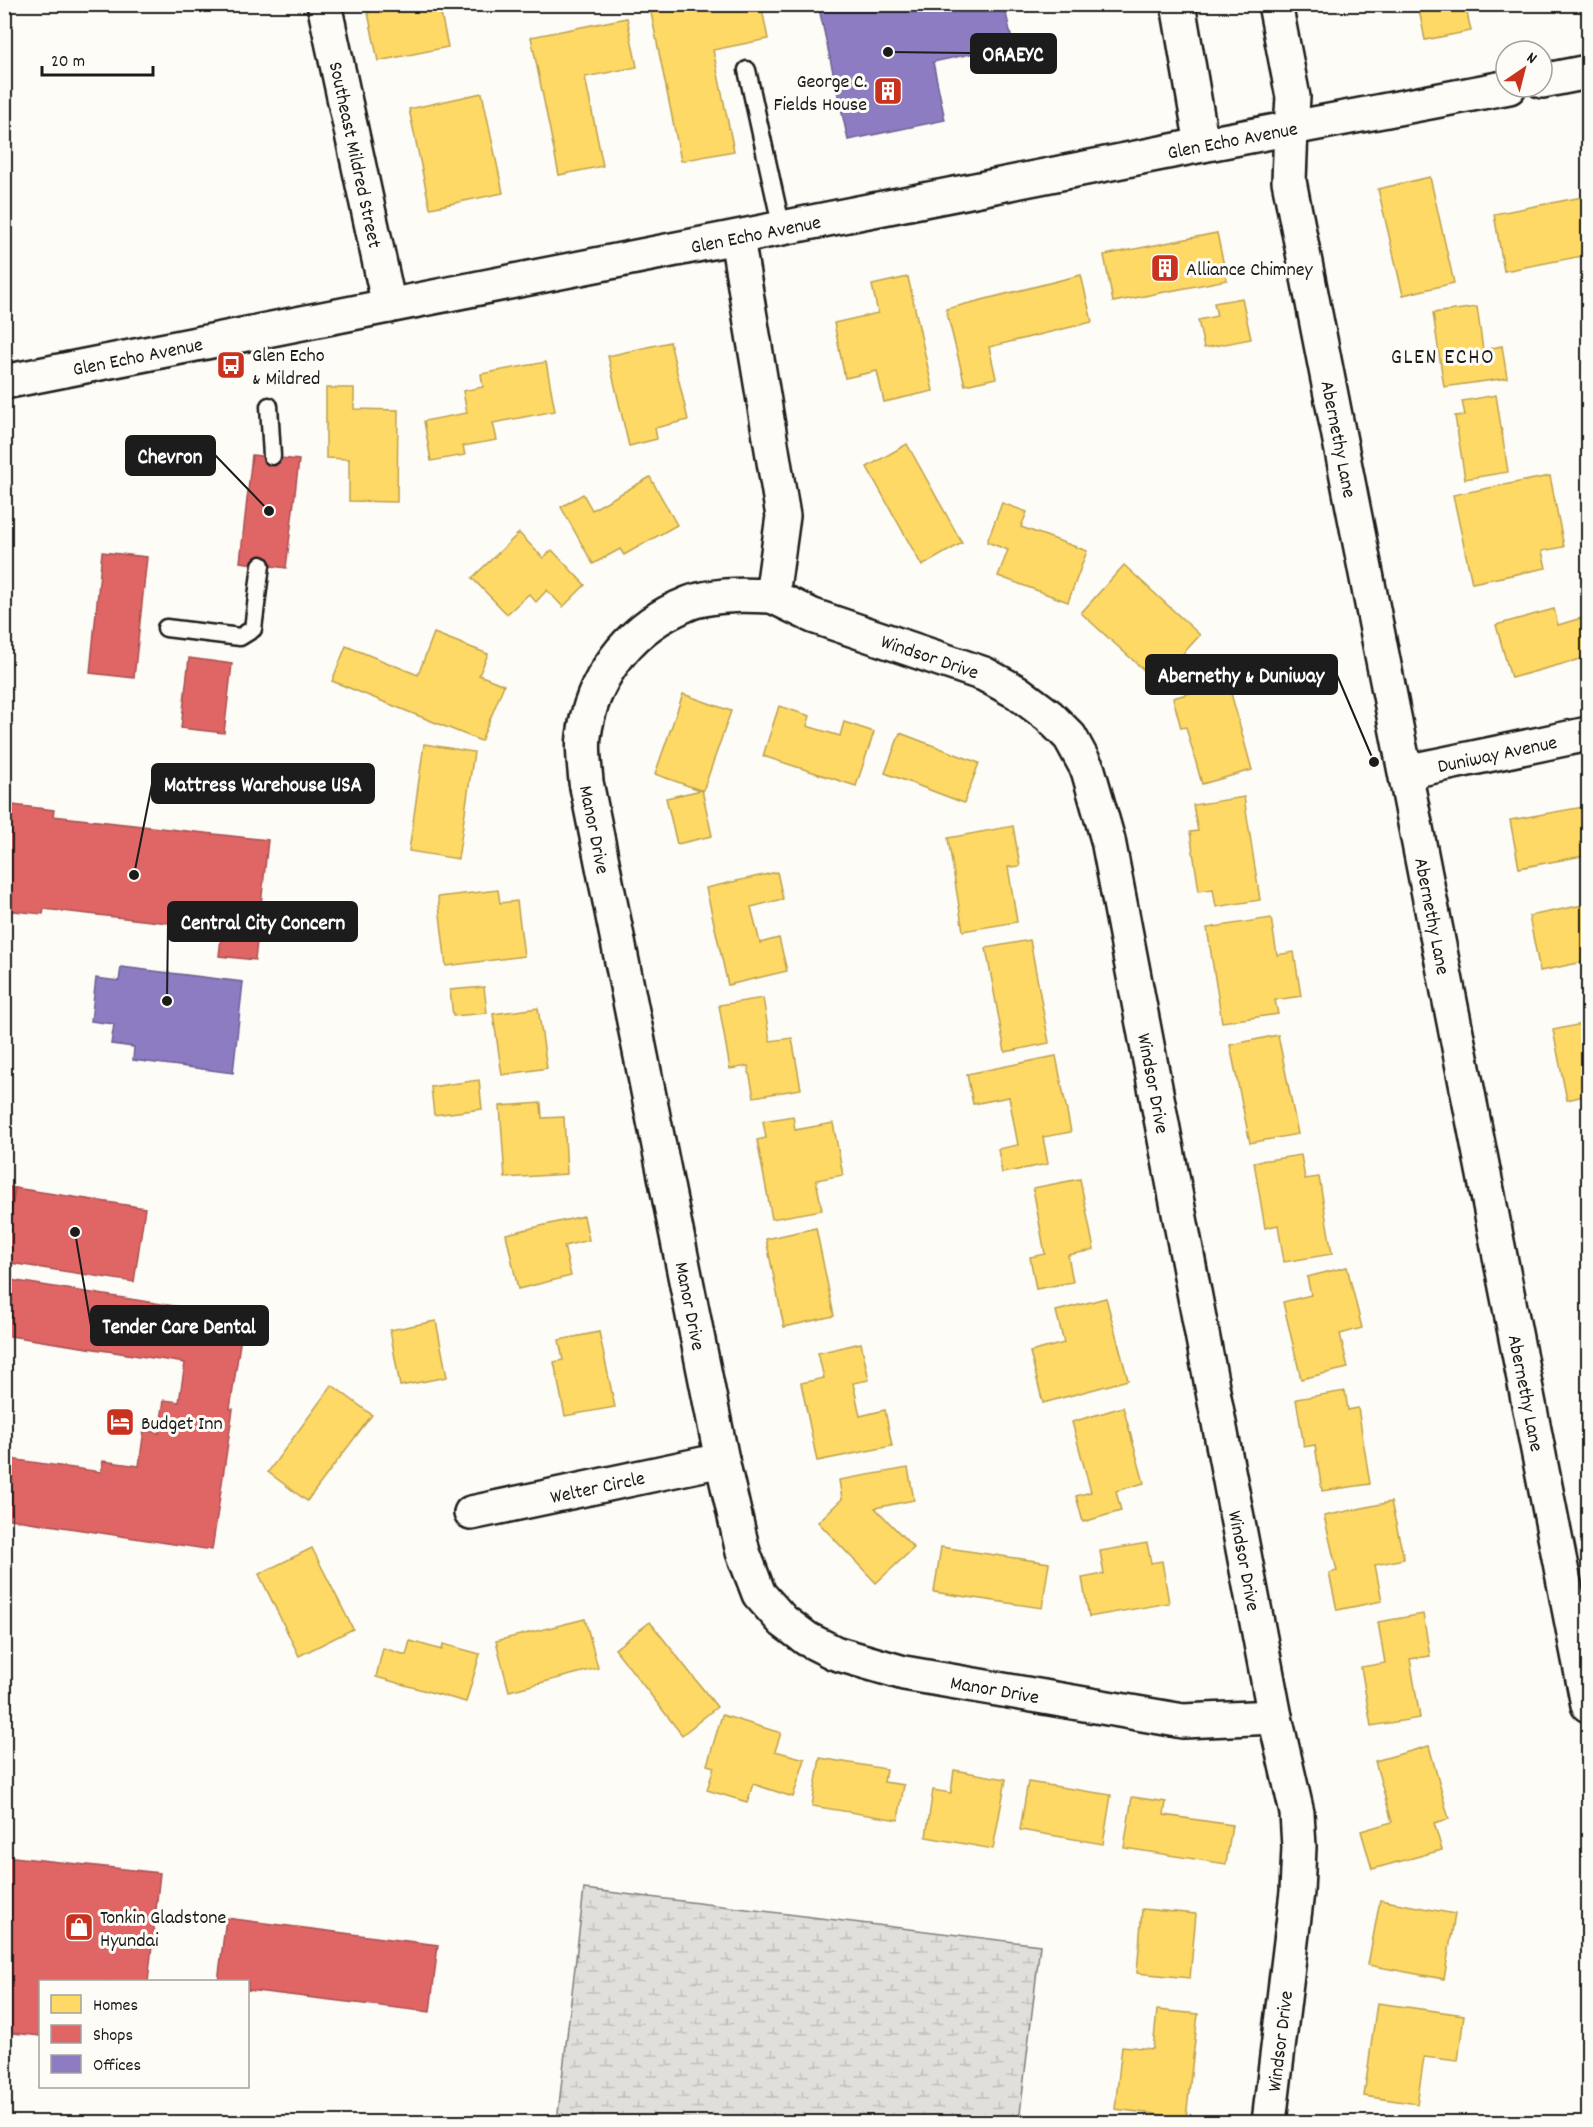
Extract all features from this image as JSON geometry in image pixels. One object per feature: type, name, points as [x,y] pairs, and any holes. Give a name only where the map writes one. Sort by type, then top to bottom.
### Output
[{"type":"street","name":"Southeast Mildred Street","points":[[324,4],[389,306]]},
{"type":"street","points":[[1178,4],[1202,145]]},
{"type":"street","name":"Abernethy Lane","points":[[1275,4],[1293,97],[1289,181],[1588,1705]]},
{"type":"street","points":[[1554,79],[1588,72]]},
{"type":"street","name":"Glen Echo Avenue","points":[[4,382],[1202,145],[1494,90]]},
{"type":"street","points":[[736,238],[783,516],[772,596]]},
{"type":"street","name":"Manor Drive","points":[[772,596],[735,594],[696,600],[663,615],[632,638],[609,667],[592,702],[584,737],[586,782],[722,1460],[743,1552],[759,1594],[783,1621],[807,1639],[835,1653],[904,1673],[1183,1721],[1275,1716]]},
{"type":"street","name":"Windsor Drive","points":[[772,596],[813,616],[984,674],[1017,692],[1049,716],[1070,737],[1088,770],[1108,840],[1275,1716],[1297,1813],[1299,1847],[1297,1892],[1269,2122]]},
{"type":"street","name":"Duniway Avenue","points":[[1406,772],[1588,734]]},
{"type":"street","name":"Welter Circle","points":[[471,1513],[722,1460]]},
{"type":"lane","points":[[747,70],[782,229]]},
{"type":"lane","points":[[269,406],[272,456]]},
{"type":"lane","points":[[166,628],[240,637],[253,629],[261,565]]},
{"type":"green space","points":[[584,1889],[1040,1945],[1019,2122],[557,2122]]},
{"type":"building: Homes","points":[[387,4],[439,4],[448,47],[378,61],[367,8]]},
{"type":"building: Homes","points":[[667,4],[761,4],[768,39],[713,50],[734,151],[681,161],[650,8]]},
{"type":"building: Homes","points":[[1418,4],[1465,4],[1471,31],[1425,40]]},
{"type":"building: Homes","points":[[627,18],[637,67],[585,77],[603,166],[559,175],[531,37]]},
{"type":"building: Homes","points":[[482,93],[503,193],[430,208],[409,109]]},
{"type":"building: Homes","points":[[1430,177],[1454,283],[1403,295],[1378,189]]},
{"type":"building: Homes","points":[[1588,196],[1588,255],[1504,271],[1494,214]]},
{"type":"building: Homes","name":"Alliance Chimney","points":[[1217,233],[1227,280],[1113,302],[1104,255]]},
{"type":"building: Homes","points":[[1081,275],[1092,322],[989,347],[996,378],[965,385],[946,309]]},
{"type":"building: Homes","points":[[908,277],[933,391],[884,402],[877,371],[845,378],[834,323],[878,313],[872,285]]},
{"type":"building: Homes","points":[[1242,298],[1251,339],[1204,348],[1198,320],[1217,316],[1214,303]]},
{"type":"building: Homes","points":[[1477,307],[1483,350],[1502,346],[1507,378],[1444,387],[1433,313]]},
{"type":"building: Homes","points":[[670,342],[688,420],[655,428],[657,439],[629,446],[608,356]]},
{"type":"building: Homes","points":[[546,362],[555,411],[493,423],[497,440],[463,446],[465,455],[431,461],[424,421],[467,413],[463,391],[483,387],[481,374]]},
{"type":"building: Homes","points":[[326,388],[354,388],[354,409],[398,410],[397,502],[349,501],[349,459],[326,458]]},
{"type":"building: Homes","points":[[1496,395],[1508,472],[1465,479],[1455,416],[1465,415],[1462,401]]},
{"type":"building: Homes","points":[[907,444],[962,543],[922,566],[867,467]]},
{"type":"building: Homes","points":[[1550,476],[1564,547],[1542,551],[1546,568],[1472,583],[1453,495]]},
{"type":"building: Homes","points":[[650,477],[677,525],[624,555],[620,549],[593,564],[561,507],[583,494],[592,510]]},
{"type":"building: Homes","points":[[1002,503],[1027,512],[1021,527],[1087,551],[1068,602],[998,576],[1008,550],[987,542]]},
{"type":"building: Homes","points":[[519,533],[543,558],[552,550],[585,585],[563,607],[547,590],[536,602],[529,594],[507,614],[472,578]]},
{"type":"building: Homes","points":[[1124,565],[1200,635],[1157,682],[1081,613]]},
{"type":"building: Homes","points":[[1554,609],[1558,625],[1585,617],[1588,629],[1588,657],[1511,678],[1496,625]]},
{"type":"building: Homes","points":[[434,633],[488,654],[479,675],[504,685],[481,741],[332,681],[346,646],[418,675]]},
{"type":"building: Homes","points":[[1228,682],[1252,770],[1202,784],[1186,727],[1181,728],[1173,698]]},
{"type":"building: Homes","points":[[683,694],[731,711],[703,791],[655,774]]},
{"type":"building: Homes","points":[[779,706],[810,716],[807,726],[840,736],[844,722],[874,732],[856,786],[763,756]]},
{"type":"building: Homes","points":[[900,733],[979,763],[964,803],[885,773]]},
{"type":"building: Homes","points":[[424,744],[474,752],[458,859],[409,851]]},
{"type":"building: Homes","points":[[702,790],[712,836],[677,844],[666,798]]},
{"type":"building: Homes","points":[[1244,797],[1260,900],[1216,907],[1213,889],[1199,891],[1190,832],[1198,831],[1193,805]]},
{"type":"building: Homes","points":[[1583,807],[1588,835],[1588,855],[1519,868],[1510,820]]},
{"type":"building: Homes","points":[[1013,826],[1020,866],[1008,867],[1017,922],[963,931],[948,838]]},
{"type":"building: Homes","points":[[777,872],[783,899],[751,907],[760,943],[779,938],[787,971],[728,985],[706,888]]},
{"type":"building: Homes","points":[[498,890],[500,903],[517,901],[524,956],[446,966],[438,897]]},
{"type":"building: Homes","points":[[1588,904],[1588,961],[1540,971],[1529,916]]},
{"type":"building: Homes","points":[[1271,918],[1277,955],[1294,952],[1301,996],[1275,1000],[1278,1014],[1222,1022],[1207,928]]},
{"type":"building: Homes","points":[[1030,940],[1049,1043],[1005,1052],[986,948]]},
{"type":"building: Homes","points":[[484,987],[487,1013],[453,1016],[450,990]]},
{"type":"building: Homes","points":[[763,998],[770,1041],[792,1038],[801,1089],[754,1097],[748,1066],[730,1069],[719,1005]]},
{"type":"building: Homes","points":[[1588,1002],[1588,1095],[1567,1100],[1553,1030],[1587,1023],[1584,1003]]},
{"type":"building: Homes","points":[[538,1008],[547,1068],[502,1075],[493,1014]]},
{"type":"building: Homes","points":[[1278,1035],[1298,1134],[1250,1143],[1230,1045]]},
{"type":"building: Homes","points":[[1056,1056],[1071,1132],[1043,1137],[1048,1164],[1002,1173],[998,1149],[1018,1145],[1009,1097],[973,1104],[967,1074]]},
{"type":"building: Homes","points":[[479,1080],[482,1109],[434,1115],[431,1087]]},
{"type":"building: Homes","points":[[541,1103],[542,1118],[564,1117],[567,1174],[505,1178],[500,1106]]},
{"type":"building: Homes","points":[[793,1116],[795,1130],[833,1123],[843,1175],[816,1180],[822,1210],[772,1219],[757,1140],[766,1138],[763,1121]]},
{"type":"building: Homes","points":[[1301,1155],[1305,1179],[1319,1177],[1332,1254],[1284,1262],[1278,1225],[1265,1228],[1254,1162]]},
{"type":"building: Homes","points":[[1080,1179],[1094,1250],[1068,1255],[1073,1282],[1036,1289],[1030,1257],[1045,1254],[1033,1188]]},
{"type":"building: Homes","points":[[584,1216],[589,1240],[564,1246],[571,1276],[518,1289],[506,1234]]},
{"type":"building: Homes","points":[[816,1228],[834,1316],[784,1327],[766,1239]]},
{"type":"building: Homes","points":[[1347,1267],[1362,1328],[1340,1334],[1348,1368],[1301,1379],[1283,1302],[1311,1295],[1307,1277]]},
{"type":"building: Homes","points":[[1106,1298],[1128,1380],[1043,1403],[1030,1352],[1064,1343],[1056,1311]]},
{"type":"building: Homes","points":[[436,1321],[447,1377],[400,1386],[390,1330]]},
{"type":"building: Homes","points":[[599,1332],[615,1407],[565,1416],[554,1362],[563,1360],[559,1340]]},
{"type":"building: Homes","points":[[861,1343],[869,1380],[853,1383],[860,1416],[885,1410],[892,1446],[817,1461],[801,1383],[824,1378],[818,1353]]},
{"type":"building: Homes","points":[[332,1385],[372,1415],[307,1501],[268,1472]]},
{"type":"building: Homes","points":[[1345,1391],[1348,1410],[1358,1408],[1370,1484],[1322,1491],[1315,1445],[1304,1447],[1296,1399]]},
{"type":"building: Homes","points":[[1123,1407],[1144,1483],[1116,1491],[1121,1511],[1083,1522],[1076,1496],[1091,1492],[1072,1422]]},
{"type":"building: Homes","points":[[908,1468],[914,1500],[875,1508],[914,1548],[876,1583],[818,1522],[842,1499],[839,1480]]},
{"type":"building: Homes","points":[[1391,1502],[1404,1559],[1375,1565],[1382,1601],[1337,1610],[1329,1573],[1337,1571],[1324,1516]]},
{"type":"building: Homes","points":[[1147,1543],[1151,1563],[1162,1561],[1169,1603],[1089,1617],[1082,1578],[1104,1574],[1100,1551]]},
{"type":"building: Homes","points":[[941,1547],[1049,1563],[1042,1608],[934,1592]]},
{"type":"building: Homes","points":[[312,1548],[353,1629],[299,1656],[259,1574]]},
{"type":"building: Homes","points":[[1423,1614],[1430,1656],[1410,1659],[1420,1718],[1371,1726],[1361,1667],[1385,1663],[1378,1622]]},
{"type":"building: Homes","points":[[585,1619],[598,1668],[509,1691],[496,1641]]},
{"type":"building: Homes","points":[[650,1622],[717,1707],[682,1735],[615,1649]]},
{"type":"building: Homes","points":[[410,1641],[442,1650],[443,1644],[480,1654],[466,1702],[376,1677],[383,1648],[406,1655]]},
{"type":"building: Homes","points":[[722,1715],[781,1733],[775,1751],[805,1759],[793,1797],[753,1784],[747,1802],[707,1790],[714,1767],[707,1765]]},
{"type":"building: Homes","points":[[1429,1746],[1449,1819],[1434,1823],[1442,1850],[1372,1869],[1361,1831],[1392,1822],[1375,1761]]},
{"type":"building: Homes","points":[[820,1758],[886,1769],[884,1782],[904,1785],[898,1820],[812,1806]]},
{"type":"building: Homes","points":[[954,1770],[1006,1779],[993,1849],[926,1837],[933,1790],[951,1793]]},
{"type":"building: Homes","points":[[1028,1782],[1111,1795],[1103,1844],[1020,1830]]},
{"type":"building: Homes","points":[[1132,1797],[1166,1802],[1164,1815],[1232,1825],[1226,1864],[1124,1848]]},
{"type":"building: Homes","points":[[1380,1900],[1455,1914],[1444,1979],[1368,1965]]},
{"type":"building: Homes","points":[[1142,1909],[1196,1914],[1190,1978],[1137,1973]]},
{"type":"building: Homes","points":[[1377,2003],[1464,2015],[1458,2061],[1424,2057],[1417,2104],[1364,2096]]},
{"type":"building: Homes","points":[[1157,2010],[1198,2014],[1186,2118],[1115,2109],[1122,2046],[1153,2049]]},
{"type":"building: Homes","points":[[1367,2118],[1400,2122],[1366,2122]]},
{"type":"building: Shops","points":[[252,455],[299,460],[286,568],[240,562]]},
{"type":"building: Shops","points":[[102,552],[147,557],[134,678],[90,673]]},
{"type":"building: Shops","points":[[189,658],[232,664],[224,733],[181,728]]},
{"type":"building: Shops","points":[[4,804],[54,810],[53,816],[268,840],[255,960],[219,956],[222,929],[44,909],[43,914],[4,910]]},
{"type":"building: Shops","points":[[4,1186],[15,1188],[4,1256]]},
{"type":"building: Shops","points":[[15,1188],[145,1208],[134,1282],[4,1262]]},
{"type":"building: Shops","points":[[4,1279],[244,1317],[212,1550],[4,1518],[4,1458],[101,1472],[103,1461],[139,1466],[144,1430],[159,1433],[164,1400],[179,1402],[185,1363],[4,1335]]},
{"type":"building: Shops","name":"Tonkin Gladstone Hyundai","points":[[4,1856],[160,1873],[148,1980],[39,1980],[39,2036],[4,2032]]},
{"type":"building: Shops","points":[[226,1918],[438,1945],[430,2012],[249,1990],[249,1980],[218,1980]]},
{"type":"building: Offices","name":"George C. Fields House","points":[[818,4],[1004,4],[1013,45],[933,62],[945,120],[848,140]]},
{"type":"building: Offices","points":[[121,967],[243,982],[233,1073],[133,1060],[134,1047],[111,1044],[114,1024],[91,1021],[96,978],[119,981]]},
{"type":"place","name":"ORAEYC","points":[[888,52]]},
{"type":"place","name":"George C. Fields House","points":[[888,91]]},
{"type":"place","name":"Alliance Chimney","points":[[1165,268]]},
{"type":"place","name":"Glen Echo & Mildred","points":[[231,365]]},
{"type":"place","name":"Chevron","points":[[269,511]]},
{"type":"place","name":"Abernethy & Duniway","points":[[1374,762]]},
{"type":"place","name":"Mattress Warehouse USA","points":[[134,875]]},
{"type":"place","name":"Central City Concern","points":[[167,1001]]},
{"type":"place","name":"Tender Care Dental","points":[[75,1232]]},
{"type":"place","name":"Budget Inn","points":[[120,1422]]},
{"type":"place","name":"Tonkin Gladstone Hyundai","points":[[79,1927]]},
{"type":"district","name":"GLEN ECHO","points":[[1443,355]]}]
